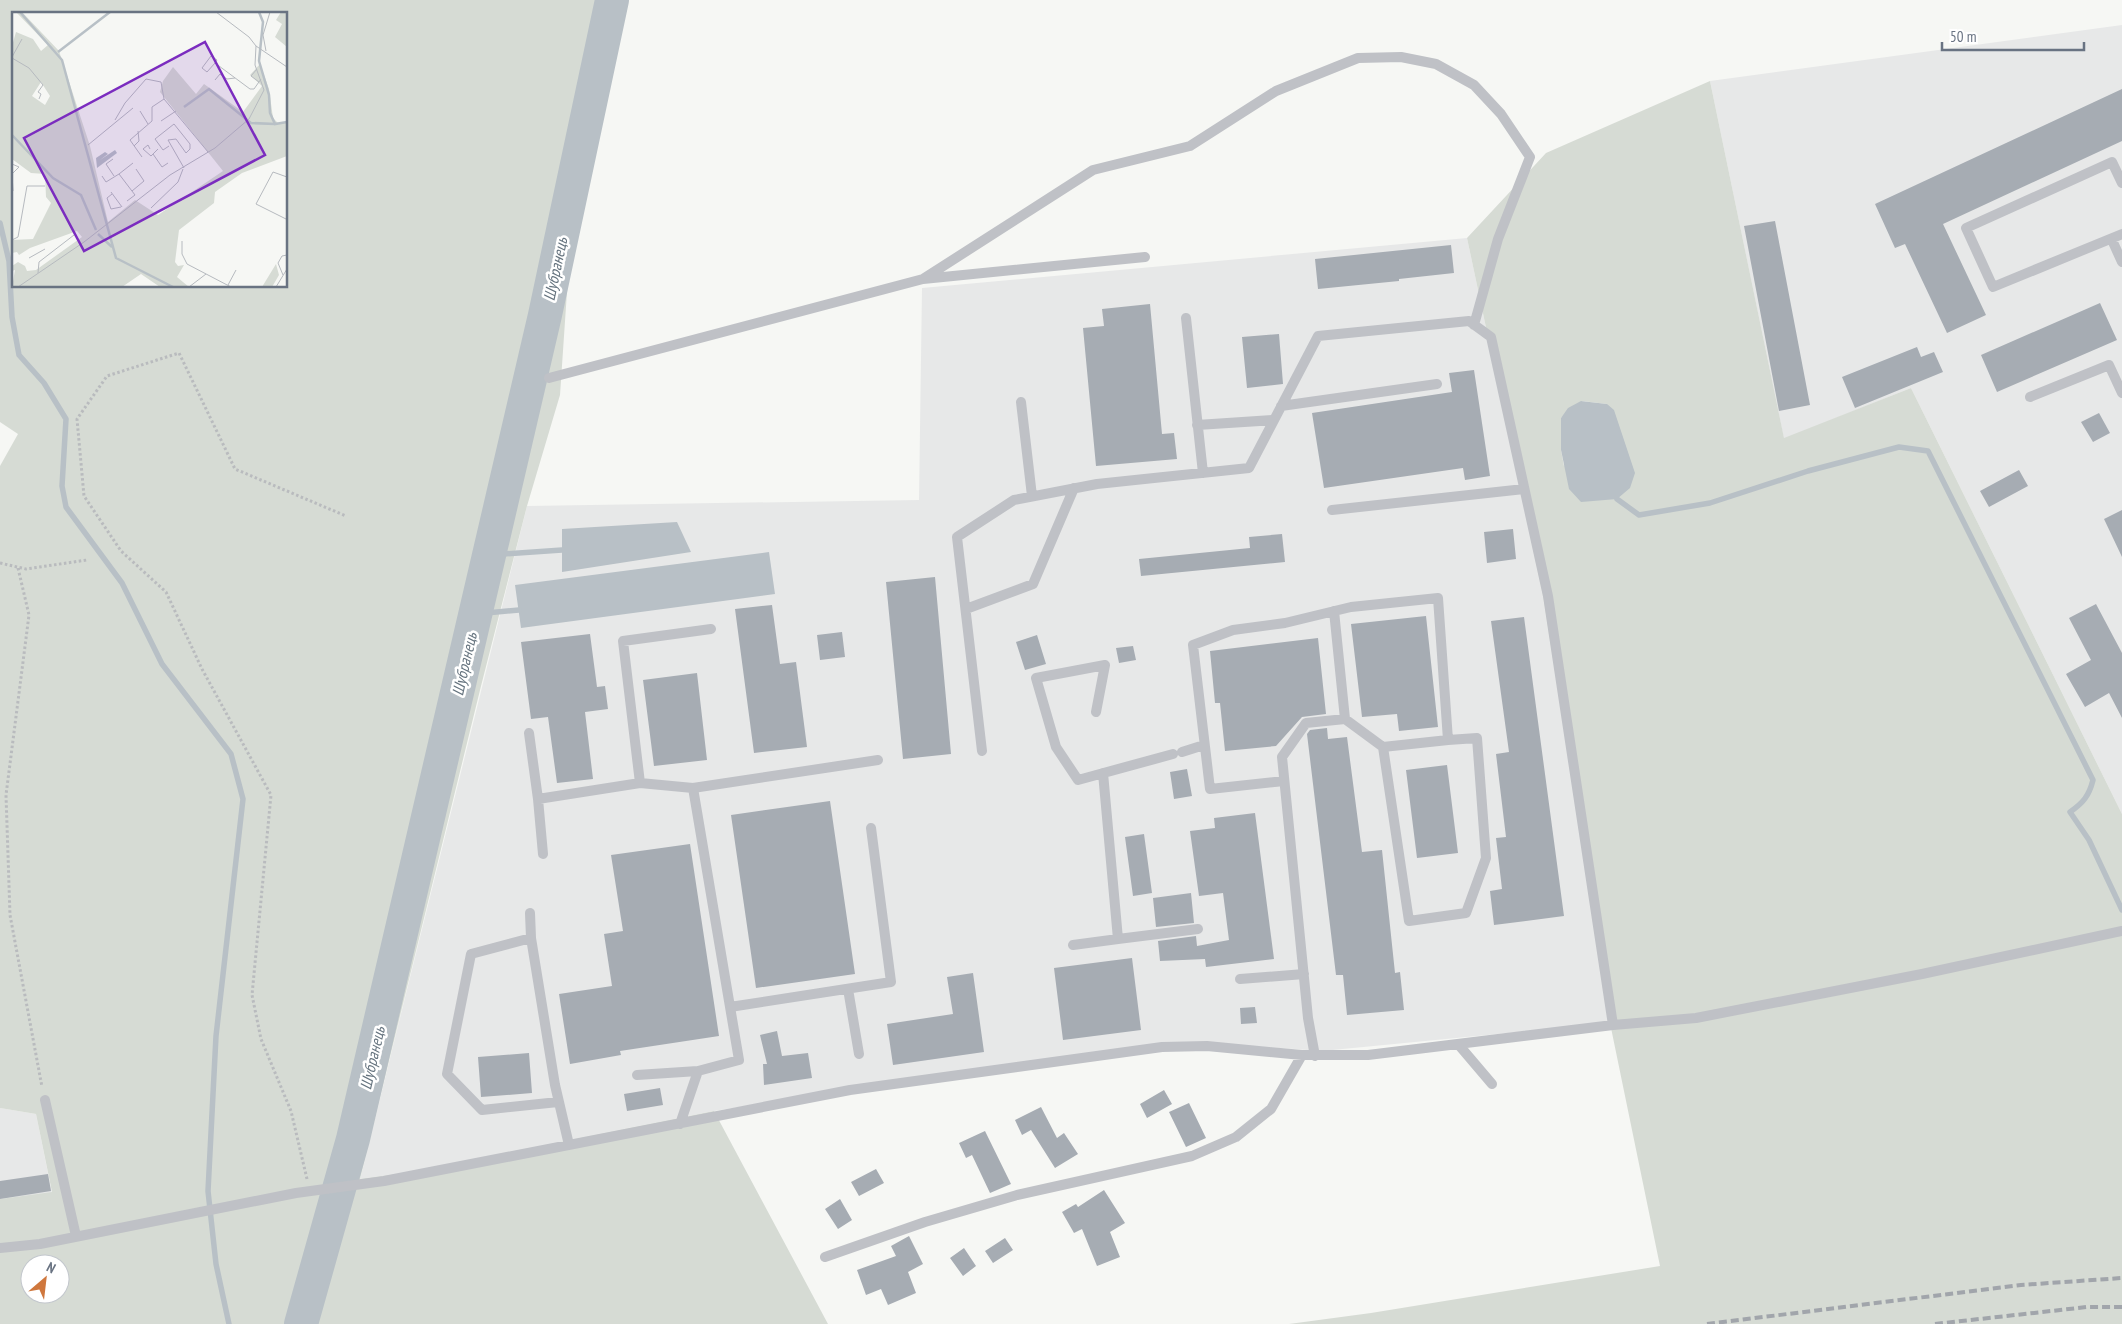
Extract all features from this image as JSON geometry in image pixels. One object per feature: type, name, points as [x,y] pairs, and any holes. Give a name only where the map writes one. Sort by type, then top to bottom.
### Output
[{"type":"lane","points":[[923,279],[1093,170],[1190,146],[1276,91],[1358,58],[1401,56],[1436,64],[1474,85],[1501,114],[1530,157],[1498,239],[1474,325]]},
{"type":"lane","points":[[2122,183],[2112,162],[1966,228],[1993,287],[2112,240],[2122,234]]},
{"type":"lane","points":[[2112,240],[2122,262]]},
{"type":"lane","points":[[549,378],[923,279],[1145,257]]},
{"type":"lane","points":[[1186,318],[1203,473]]},
{"type":"lane","points":[[982,751],[958,537],[1014,500],[1074,488],[1249,468],[1318,336],[1469,321],[1491,337],[1548,596],[1613,1025]]},
{"type":"lane","points":[[2030,397],[2109,365],[2122,393]]},
{"type":"lane","points":[[1281,406],[1437,384]]},
{"type":"lane","points":[[1021,402],[1032,496]]},
{"type":"lane","points":[[1197,424],[1274,420]]},
{"type":"lane","points":[[966,609],[1033,584],[1074,488]]},
{"type":"lane","points":[[1332,510],[1524,489]]},
{"type":"lane","points":[[1284,781],[1210,789],[1193,645],[1232,630],[1285,623],[1351,607],[1438,598],[1448,740]]},
{"type":"lane","points":[[1334,611],[1345,719]]},
{"type":"lane","points":[[640,782],[623,641],[712,629]]},
{"type":"lane","points":[[1096,712],[1105,665],[1036,678],[1056,747],[1078,780],[1204,746]]},
{"type":"lane","points":[[1315,1056],[1304,974],[1282,756],[1306,723],[1345,719],[1383,747],[1477,738],[1486,858],[1466,913],[1409,921],[1383,747]]},
{"type":"lane","points":[[529,733],[538,799],[542,854]]},
{"type":"lane","points":[[538,799],[640,782],[693,788],[878,760]]},
{"type":"lane","points":[[1103,773],[1118,940]]},
{"type":"lane","points":[[637,1075],[698,1072],[739,1060],[693,788]]},
{"type":"lane","points":[[730,1007],[891,982],[872,828]]},
{"type":"lane","points":[[530,913],[532,938],[558,1102],[569,1146]]},
{"type":"lane","points":[[1073,945],[1198,929]]},
{"type":"lane","points":[[0,1248],[40,1244],[296,1193],[384,1181],[850,1090],[1162,1047],[1207,1046],[1315,1056],[1368,1055],[1613,1025],[1696,1018],[1922,974],[2122,931]]},
{"type":"lane","points":[[532,938],[471,954],[447,1074],[482,1110],[558,1102]]},
{"type":"lane","points":[[1240,979],[1304,974]]},
{"type":"lane","points":[[848,989],[859,1054]]},
{"type":"lane","points":[[1458,1044],[1492,1084]]},
{"type":"lane","points":[[825,1257],[925,1222],[1017,1195],[1192,1156],[1236,1137],[1271,1109],[1302,1055]]},
{"type":"lane","points":[[680,1124],[698,1072]]},
{"type":"lane","points":[[45,1100],[76,1236]]},
{"type":"path","points":[[310,1192],[291,1111],[261,1039],[252,995],[270,795],[202,669],[166,592],[122,551],[84,496],[76,419],[107,376],[179,353],[235,469],[346,516]]},
{"type":"path","points":[[0,563],[26,569],[87,560]]},
{"type":"path","points":[[18,568],[29,615],[6,795],[10,915],[45,1100]]},
{"type":"shaded area","points":[[0,0],[611,0],[576,159],[560,395],[527,506],[481,686],[360,1179],[411,1172],[714,1111],[828,1324],[0,1324],[0,1199],[52,1192],[36,1114],[0,1108],[0,466],[18,434],[0,422]]},
{"type":"shaded area","points":[[2122,25],[2122,814],[1911,388],[1784,439],[1710,81]]},
{"type":"shaded area","points":[[1710,81],[1784,438],[1911,388],[2122,814],[2122,1324],[1289,1324],[1371,1313],[1660,1266],[1610,1023],[1543,596],[1467,238],[1546,153]],"holes":[[[1582,401],[1607,404],[1564,466],[1561,450],[1561,418]]]},
{"type":"shaded area","points":[[1467,238],[1543,596],[1610,1023],[1322,1051],[1209,1043],[923,1078],[714,1111],[411,1172],[360,1179],[527,506],[919,500],[922,288]]},
{"type":"shaded area","points":[[1581,401],[1607,404],[1614,410],[1635,473],[1630,488],[1617,499],[1581,502],[1569,489],[1561,450],[1561,418],[1568,408]]},
{"type":"shaded area","points":[[677,522],[691,552],[562,572],[562,529]]},
{"type":"shaded area","points":[[769,552],[775,594],[521,628],[515,585]]},
{"type":"shaded area","points":[[0,1108],[36,1114],[52,1193],[0,1199]]},
{"type":"building","points":[[2122,89],[2122,141],[1943,224],[1986,315],[1947,333],[1905,244],[1895,248],[1875,204]]},
{"type":"building","points":[[1775,221],[1810,405],[1779,411],[1744,226]]},
{"type":"building","points":[[1451,245],[1454,273],[1399,279],[1399,281],[1318,289],[1315,259]]},
{"type":"building","points":[[2100,303],[2117,340],[1997,392],[1981,355]]},
{"type":"building","points":[[1150,304],[1162,434],[1174,433],[1177,459],[1096,466],[1083,328],[1104,326],[1102,309]]},
{"type":"building","points":[[1279,334],[1283,384],[1247,388],[1242,337]]},
{"type":"building","points":[[1917,347],[1921,357],[1934,352],[1943,372],[1855,408],[1842,377]]},
{"type":"building","points":[[1474,370],[1490,476],[1465,480],[1463,468],[1324,488],[1312,413],[1452,392],[1449,373]]},
{"type":"building","points":[[2099,413],[2110,433],[2093,442],[2081,422]]},
{"type":"building","points":[[2019,470],[2028,486],[1989,507],[1980,491]]},
{"type":"building","points":[[2122,510],[2122,557],[2104,519]]},
{"type":"building","points":[[1513,529],[1516,559],[1487,563],[1484,532]]},
{"type":"building","points":[[1282,534],[1285,562],[1141,576],[1139,559],[1250,548],[1249,537]]},
{"type":"building","points":[[935,577],[951,754],[903,759],[886,582]]},
{"type":"building","points":[[2096,604],[2122,653],[2122,718],[2109,693],[2085,707],[2066,674],[2091,660],[2069,618]]},
{"type":"building","points":[[772,605],[780,664],[796,662],[807,747],[754,753],[735,609]]},
{"type":"building","points":[[1426,616],[1438,727],[1399,731],[1397,714],[1362,717],[1351,624]]},
{"type":"building","points":[[1524,617],[1564,916],[1494,925],[1490,891],[1502,889],[1496,838],[1506,837],[1496,754],[1509,752],[1491,621]]},
{"type":"building","points":[[842,632],[845,657],[820,660],[817,635]]},
{"type":"building","points":[[590,634],[597,687],[605,686],[608,709],[585,712],[593,779],[557,783],[548,717],[531,719],[521,642]]},
{"type":"building","points":[[1037,635],[1046,664],[1025,670],[1016,642]]},
{"type":"building","points":[[1318,638],[1326,714],[1302,717],[1276,746],[1225,751],[1220,703],[1215,703],[1210,651]]},
{"type":"building","points":[[1133,646],[1136,660],[1119,663],[1116,648]]},
{"type":"building","points":[[697,673],[707,760],[654,766],[643,680]]},
{"type":"building","points":[[1327,728],[1328,739],[1347,737],[1362,852],[1382,850],[1395,973],[1400,972],[1404,1010],[1347,1015],[1343,975],[1336,975],[1307,734],[1310,730]]},
{"type":"building","points":[[1447,765],[1458,853],[1417,858],[1406,770]]},
{"type":"building","points":[[1187,769],[1192,796],[1174,799],[1170,772]]},
{"type":"building","points":[[830,801],[855,974],[756,988],[731,815]]},
{"type":"building","points":[[1255,813],[1274,959],[1206,967],[1205,959],[1160,961],[1158,941],[1196,936],[1197,946],[1229,940],[1223,893],[1199,896],[1190,831],[1215,828],[1214,818]]},
{"type":"building","points":[[1144,834],[1152,893],[1133,896],[1125,837]]},
{"type":"building","points":[[690,844],[719,1036],[620,1051],[621,1055],[570,1064],[559,994],[612,986],[604,934],[623,931],[611,855]]},
{"type":"building","points":[[1191,893],[1194,923],[1156,927],[1153,898]]},
{"type":"building","points":[[1132,958],[1141,1030],[1063,1040],[1054,968]]},
{"type":"building","points":[[973,973],[984,1052],[893,1065],[887,1024],[953,1014],[947,977]]},
{"type":"building","points":[[1255,1007],[1257,1023],[1241,1024],[1240,1008]]},
{"type":"building","points":[[777,1031],[782,1056],[808,1053],[812,1078],[764,1085],[763,1064],[767,1064],[760,1035]]},
{"type":"building","points":[[529,1053],[532,1093],[481,1097],[478,1057]]},
{"type":"building","points":[[660,1088],[663,1105],[627,1111],[624,1094]]},
{"type":"building","points":[[1164,1090],[1172,1104],[1147,1118],[1140,1104]]},
{"type":"building","points":[[1189,1103],[1206,1138],[1186,1147],[1169,1112]]},
{"type":"building","points":[[1041,1107],[1057,1138],[1064,1133],[1078,1154],[1055,1168],[1031,1130],[1022,1135],[1015,1120]]},
{"type":"building","points":[[985,1131],[1011,1184],[990,1193],[972,1155],[966,1158],[959,1143]]},
{"type":"building","points":[[876,1169],[884,1183],[859,1196],[851,1182]]},
{"type":"building","points":[[48,1174],[51,1191],[0,1199],[0,1181]]},
{"type":"building","points":[[1104,1190],[1125,1223],[1110,1232],[1120,1257],[1097,1266],[1082,1229],[1074,1233],[1062,1212],[1076,1204],[1078,1207]]},
{"type":"building","points":[[840,1199],[852,1220],[838,1229],[825,1209]]},
{"type":"building","points":[[909,1236],[923,1264],[908,1272],[916,1293],[888,1305],[881,1289],[866,1295],[857,1270],[896,1256],[891,1246]]},
{"type":"building","points":[[1005,1238],[1013,1250],[993,1263],[985,1251]]},
{"type":"building","points":[[964,1248],[976,1266],[963,1276],[950,1258]]},
{"type":"waterway","name":"Шубранець","points":[[301,1324],[353,1139],[545,315],[612,0]]},
{"type":"waterway","points":[[0,223],[9,261],[12,317],[19,355],[44,383],[66,419],[62,486],[66,507],[122,583],[162,664],[231,754],[243,799],[216,1036],[208,1191],[216,1264],[229,1324]]},
{"type":"waterway","points":[[1617,499],[1639,515],[1710,503],[1808,471],[1899,447],[1928,451],[2093,780],[2085,799],[2070,812],[2089,840],[2122,910]]},
{"type":"waterway","points":[[489,555],[562,550]]},
{"type":"waterway","points":[[475,614],[519,610]]},
{"type":"railway","points":[[1707,1324],[2021,1285],[2122,1278]]},
{"type":"railway","points":[[1935,1324],[2087,1307],[2122,1307]]}]
